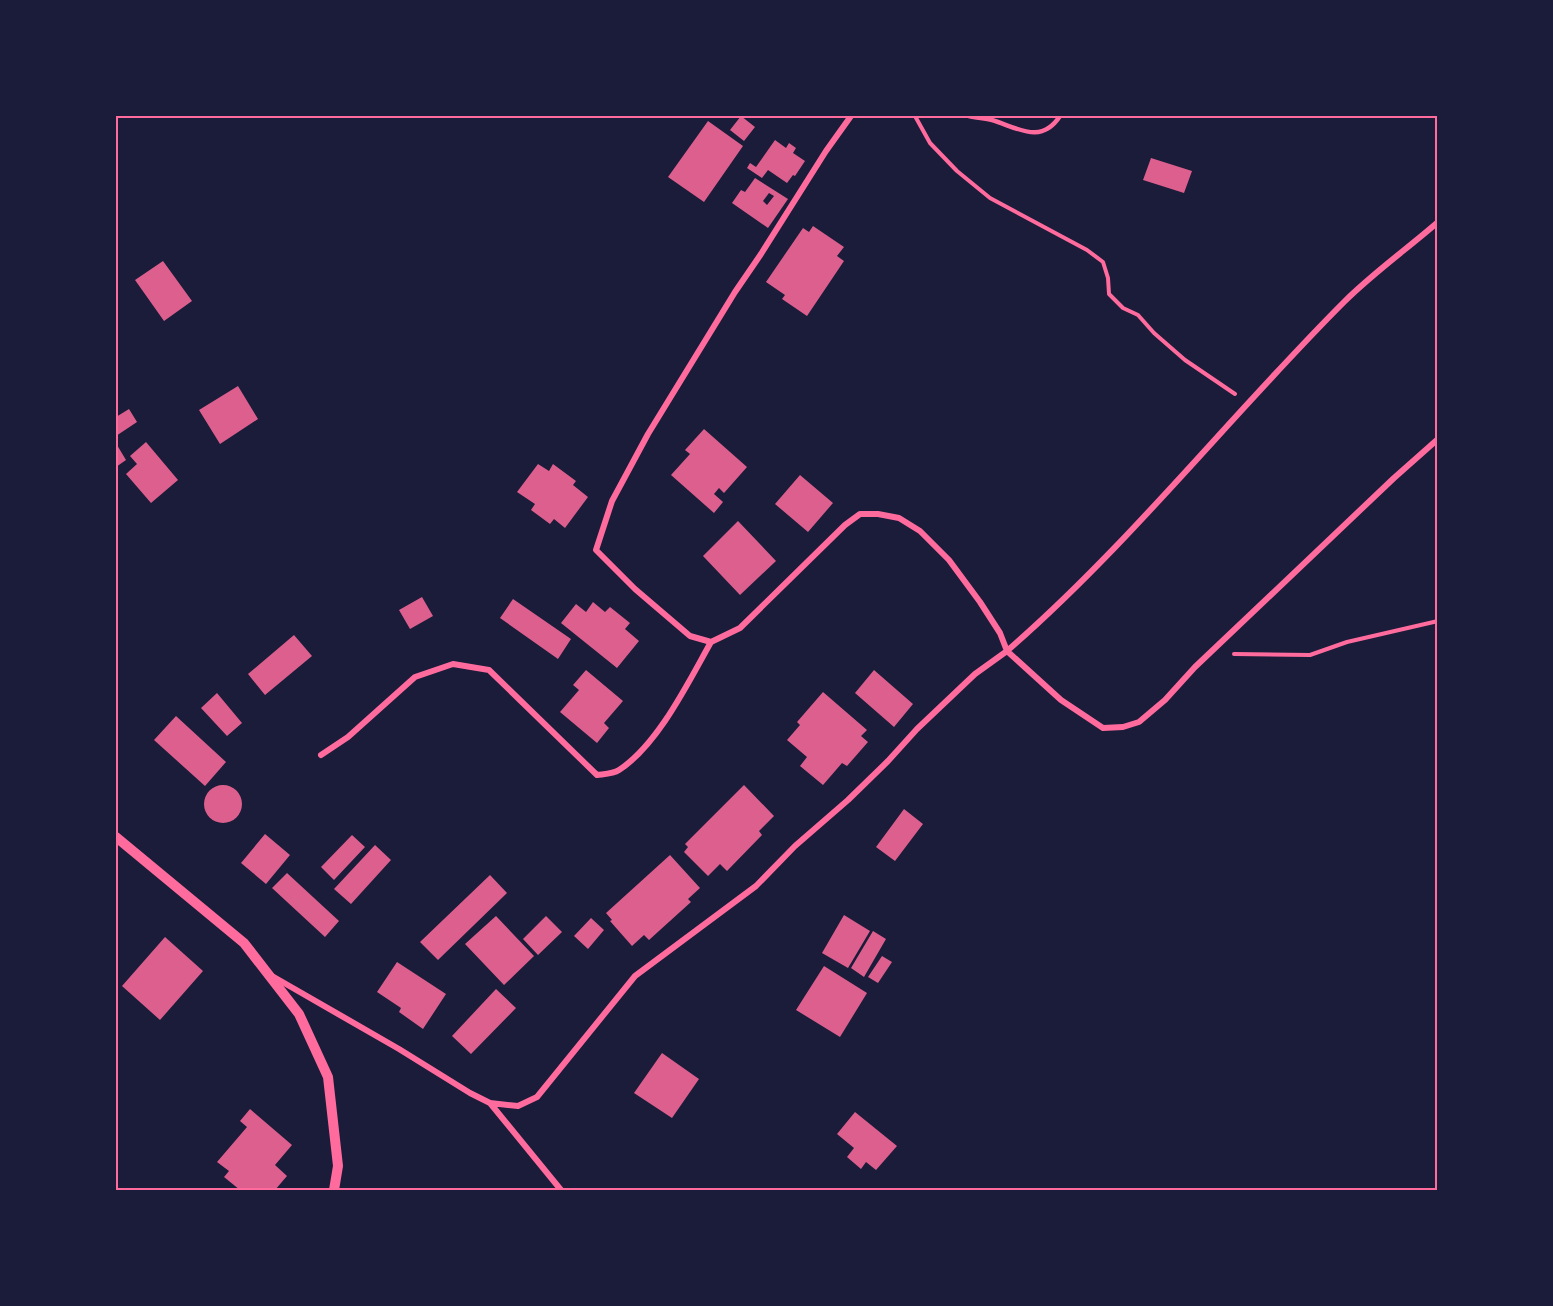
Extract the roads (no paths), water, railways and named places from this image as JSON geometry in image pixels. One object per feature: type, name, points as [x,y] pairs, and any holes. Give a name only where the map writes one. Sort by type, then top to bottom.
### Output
[{"type":"street","points":[[711,642],[690,636],[635,589],[596,550],[612,501],[648,434],[735,292],[826,150],[851,116]]},
{"type":"street","points":[[266,972],[399,1049],[470,1094],[490,1103],[518,1106],[537,1096],[635,976],[756,886],[795,846],[848,800],[917,729],[975,674],[1006,651],[1093,571],[1347,299],[1437,222]]},
{"type":"street","points":[[321,755],[348,737],[415,677],[453,664],[489,670],[597,775],[617,772],[640,752],[677,704],[711,642],[740,628],[845,525],[860,514],[878,514],[899,518],[920,531],[949,560],[995,626],[1006,651],[1061,700],[1103,728],[1124,727],[1138,722],[1165,700],[1210,654],[1437,439]]},
{"type":"street","points":[[116,837],[244,943],[299,1014],[328,1077],[338,1166],[334,1191]]},
{"type":"street","points":[[490,1103],[561,1191]]},
{"type":"lane","points":[[969,116],[991,120],[1031,133],[1043,132],[1060,116]]}]
